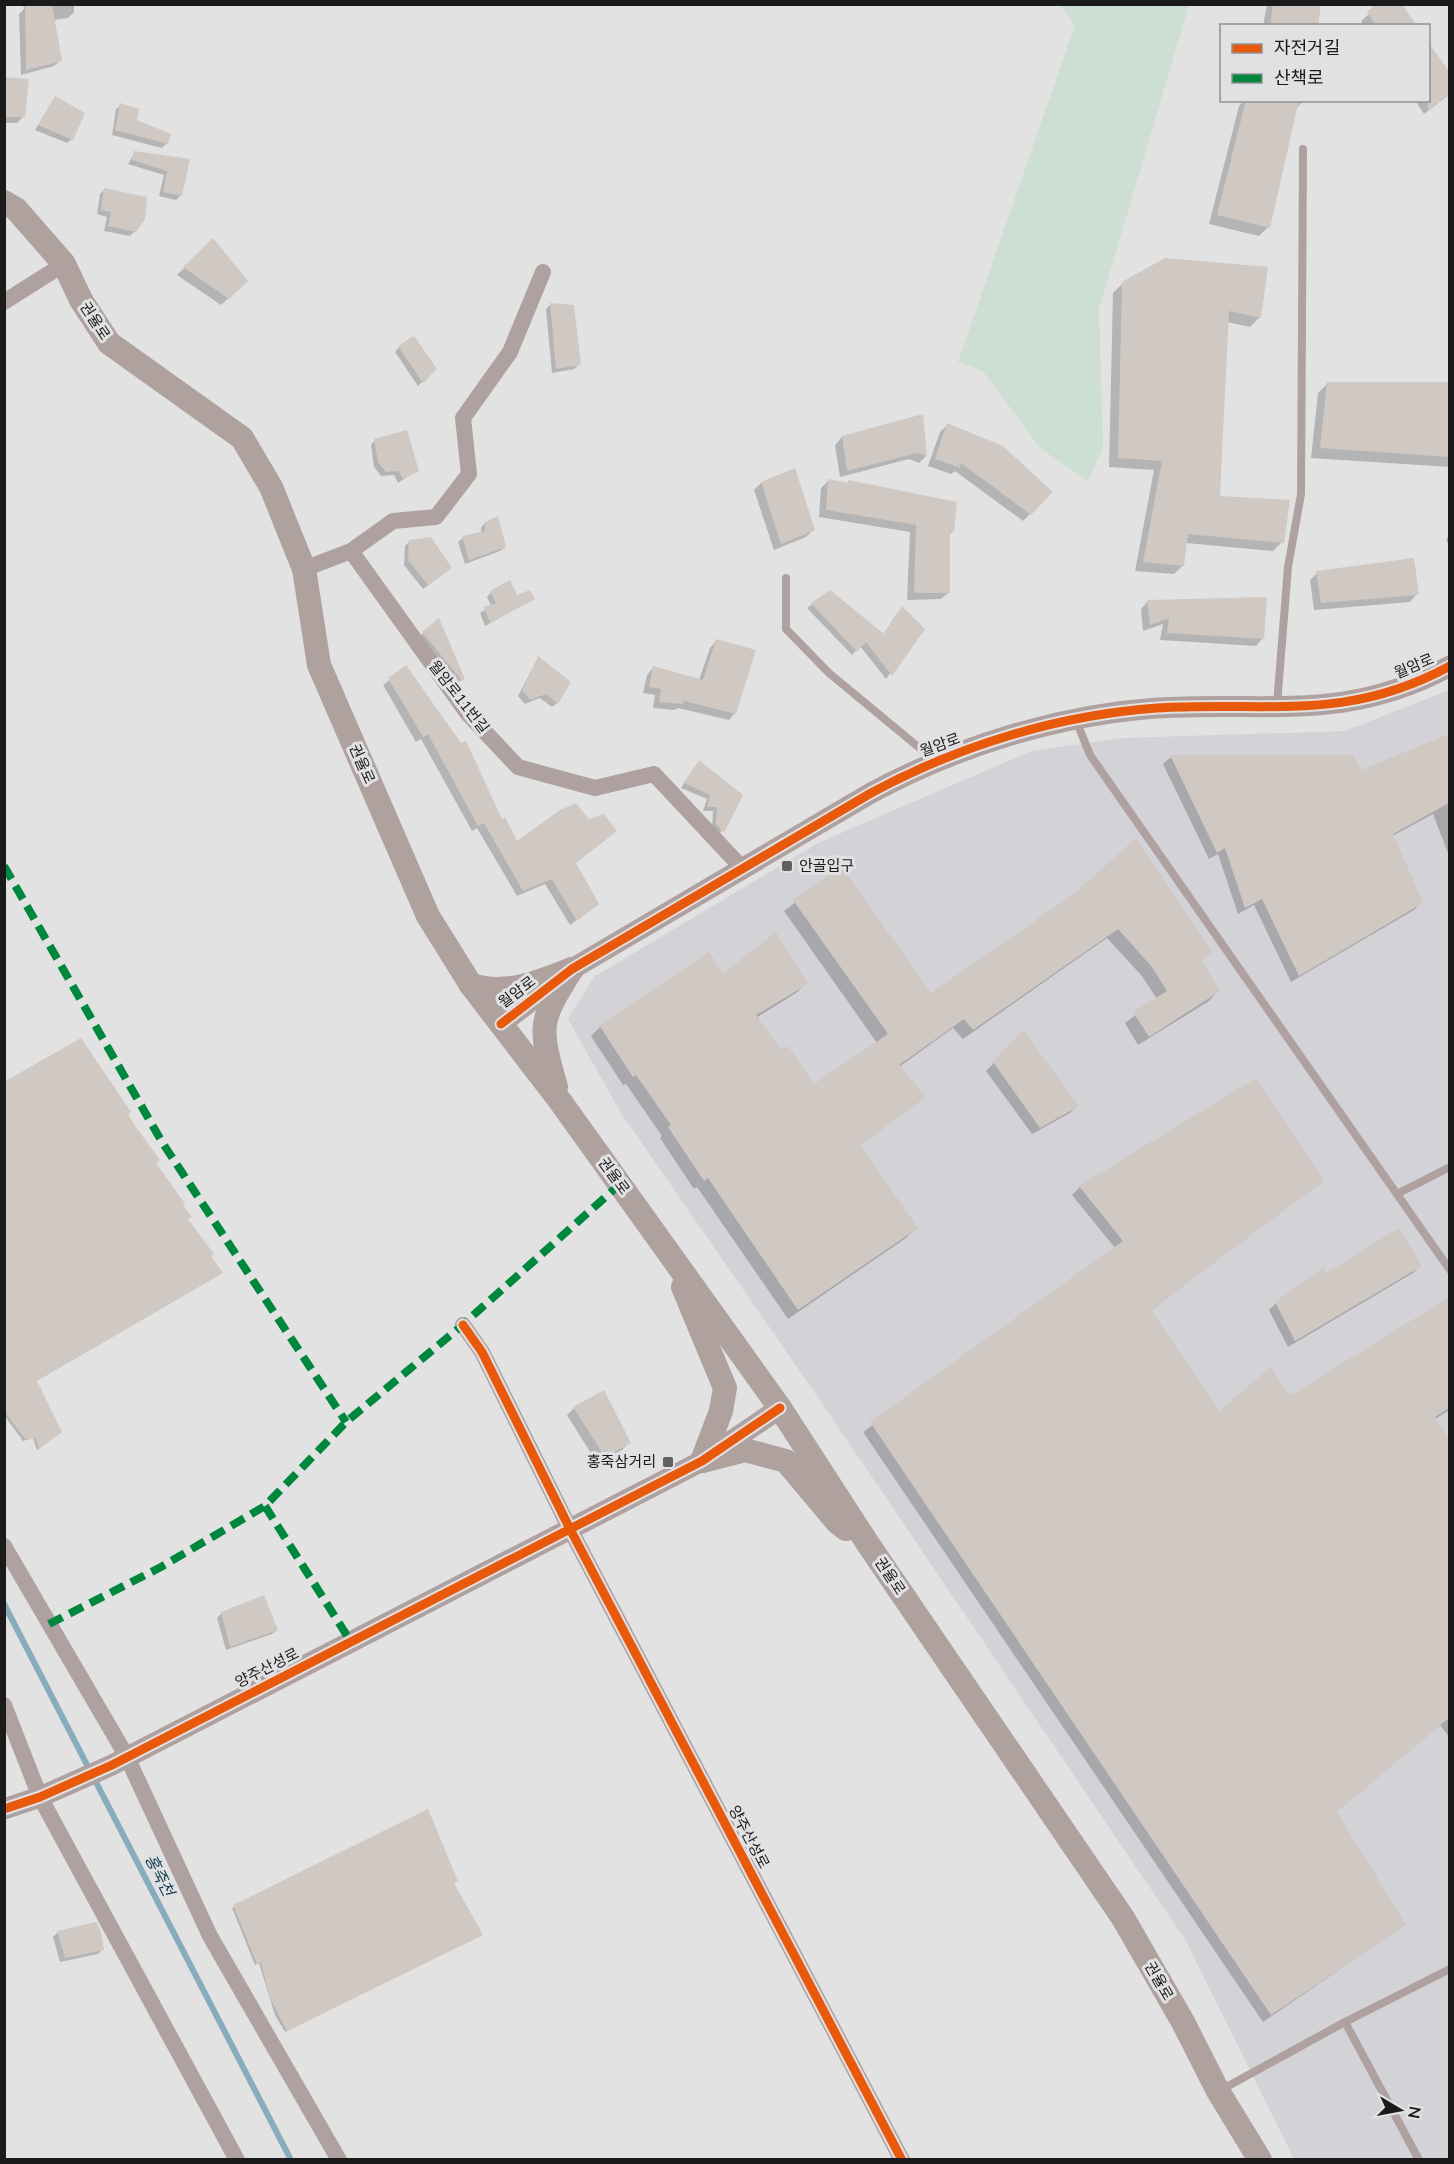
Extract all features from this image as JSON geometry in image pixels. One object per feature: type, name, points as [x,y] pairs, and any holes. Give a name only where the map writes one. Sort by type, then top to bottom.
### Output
[{"type":"main road","name":"권율로","points":[[4,202],[16,209],[64,264],[81,300],[109,343],[242,438],[271,487],[304,569],[319,665],[428,916],[471,986],[560,1101],[780,1408],[868,1544],[1123,1918],[1183,2022],[1218,2091],[1260,2160]]},
{"type":"main road","points":[[471,986],[489,991],[514,989],[572,969]]},
{"type":"main road","points":[[560,1101],[546,1052],[543,1025],[552,1000],[572,969]]},
{"type":"main road","points":[[672,1256],[725,1388],[721,1411],[702,1461]]},
{"type":"main road","points":[[702,1461],[745,1450],[786,1461],[837,1522],[868,1544]]},
{"type":"street","points":[[4,302],[64,264]]},
{"type":"street","points":[[304,569],[351,550],[393,520],[436,517],[469,474],[463,418],[510,352],[543,272]]},
{"type":"street","name":"월암로11번길","points":[[351,550],[468,714],[518,766],[595,788],[654,774],[743,869]]},
{"type":"street","name":"월암로","points":[[501,1024],[572,969],[871,793],[907,774],[937,762],[998,740],[1076,719],[1158,708],[1318,707],[1376,697],[1408,686],[1449,666]]},
{"type":"street","points":[[463,1325],[482,1352],[570,1529]]},
{"type":"street","name":"양주산성로","points":[[4,1809],[40,1797],[119,1761],[702,1461],[780,1408]]},
{"type":"street","name":"양주산성로","points":[[570,1529],[902,2160]]},
{"type":"street","points":[[4,1546],[210,1936],[339,2160]]},
{"type":"street","points":[[4,1705],[40,1797],[237,2160]]},
{"type":"lane","points":[[1277,708],[1288,567],[1301,494],[1303,149]]},
{"type":"lane","points":[[786,578],[786,629],[829,673],[937,762]]},
{"type":"lane","points":[[1076,719],[1090,755],[1449,1270]]},
{"type":"lane","points":[[1396,1194],[1449,1167]]},
{"type":"lane","points":[[1218,2091],[1449,1969]]},
{"type":"lane","points":[[1345,2022],[1419,2160]]},
{"type":"shaded area","points":[[1449,690],[1449,2159],[1294,2159],[1186,1941],[826,1409],[621,1113],[568,1019],[594,977],[818,843],[1032,751],[1124,738],[1345,731]]},
{"type":"green space","points":[[1060,5],[1189,5],[1099,309],[1103,448],[1088,481],[1040,448],[983,371],[958,362],[1075,25]]},
{"type":"building","points":[[25,4],[52,4],[62,61],[26,70]]},
{"type":"building","points":[[1273,4],[1321,4],[1318,24],[1270,24]]},
{"type":"building","points":[[1376,4],[1402,4],[1416,24],[1375,24],[1367,12]]},
{"type":"building","points":[[1430,45],[1449,71],[1449,94],[1428,111]]},
{"type":"building","points":[[4,77],[29,79],[25,117],[4,117]]},
{"type":"building","points":[[55,96],[85,113],[73,140],[38,125]]},
{"type":"building","points":[[1245,102],[1299,102],[1270,228],[1217,215]]},
{"type":"building","points":[[120,103],[139,109],[137,120],[171,134],[168,144],[115,130]]},
{"type":"building","points":[[134,151],[190,159],[182,196],[163,192],[167,171],[132,160]]},
{"type":"building","points":[[104,188],[147,197],[145,219],[136,232],[108,226],[111,212],[101,210]]},
{"type":"building","points":[[213,238],[248,281],[229,299],[183,267]]},
{"type":"building","points":[[1165,258],[1268,267],[1261,318],[1229,311],[1220,496],[1290,500],[1284,543],[1188,534],[1184,566],[1143,562],[1162,461],[1118,458],[1122,282]]},
{"type":"building","points":[[550,303],[574,305],[581,365],[556,369]]},
{"type":"building","points":[[414,336],[437,369],[423,383],[398,346]]},
{"type":"building","points":[[1327,382],[1449,382],[1449,457],[1320,448]]},
{"type":"building","points":[[923,414],[927,456],[917,453],[847,471],[842,436]]},
{"type":"building","points":[[947,423],[1003,446],[1053,492],[1031,515],[961,463],[960,468],[935,459]]},
{"type":"building","points":[[407,430],[419,471],[403,479],[399,471],[386,472],[378,462],[374,439]]},
{"type":"building","points":[[795,468],[815,530],[781,544],[761,482]]},
{"type":"building","points":[[828,479],[849,483],[848,480],[957,502],[954,532],[950,531],[950,593],[914,593],[916,525],[826,510]]},
{"type":"building","points":[[498,516],[506,547],[469,560],[462,536],[485,531],[485,522]]},
{"type":"building","points":[[431,537],[452,568],[428,585],[408,560],[409,540]]},
{"type":"building","points":[[1414,558],[1419,595],[1321,603],[1316,571]]},
{"type":"building","points":[[510,580],[517,595],[530,590],[535,599],[490,623],[484,607],[496,603],[490,591]]},
{"type":"building","points":[[830,590],[884,634],[902,606],[925,629],[892,676],[866,642],[857,652],[811,603]]},
{"type":"building","points":[[1267,597],[1264,639],[1167,633],[1169,618],[1150,625],[1147,600]]},
{"type":"building","points":[[439,618],[465,679],[462,681],[422,632]]},
{"type":"building","points":[[716,639],[756,650],[736,714],[684,701],[683,704],[659,702],[661,689],[649,687],[653,666],[703,680]]},
{"type":"building","points":[[538,656],[571,682],[558,704],[546,694],[531,700],[522,691]]},
{"type":"building","points":[[406,665],[461,743],[466,741],[502,819],[505,817],[517,841],[560,810],[576,803],[589,819],[604,814],[617,831],[576,863],[599,904],[577,921],[552,879],[523,891],[484,823],[478,826],[428,734],[423,737],[388,678]]},
{"type":"building","points":[[1449,734],[1449,803],[1393,834],[1423,903],[1299,976],[1262,899],[1245,908],[1225,848],[1217,853],[1170,755],[1353,755],[1361,770]]},
{"type":"building","points":[[699,760],[743,795],[724,833],[716,824],[717,807],[707,807],[710,795],[684,783]]},
{"type":"building","points":[[1136,838],[1212,952],[1202,962],[1220,991],[1149,1037],[1133,1012],[1167,991],[1152,967],[1118,929],[973,1030],[964,1019],[899,1065],[926,1097],[860,1145],[918,1228],[798,1310],[708,1178],[704,1181],[668,1127],[671,1125],[636,1075],[633,1077],[599,1025],[709,952],[723,973],[776,932],[808,984],[756,1015],[781,1050],[788,1046],[814,1084],[888,1034],[793,900],[841,866],[931,993],[1075,893]]},
{"type":"building","points":[[1023,1030],[1079,1106],[1040,1128],[993,1062]]},
{"type":"building","points":[[81,1038],[131,1112],[128,1114],[135,1126],[160,1160],[156,1163],[192,1217],[188,1219],[214,1254],[211,1256],[223,1273],[37,1381],[62,1432],[39,1449],[35,1437],[26,1440],[4,1411],[4,1082]]},
{"type":"building","points":[[1256,1078],[1324,1181],[1151,1310],[1219,1411],[1271,1367],[1290,1396],[1449,1297],[1449,1408],[1435,1417],[1449,1438],[1449,1718],[1337,1812],[1406,1925],[1271,2015],[870,1422],[1123,1241],[1079,1186]]},
{"type":"building","points":[[1399,1228],[1422,1266],[1295,1341],[1275,1302],[1324,1268],[1326,1273]]},
{"type":"building","points":[[604,1390],[631,1443],[605,1457],[573,1407]]},
{"type":"building","points":[[264,1595],[278,1630],[230,1647],[221,1612]]},
{"type":"building","points":[[428,1809],[458,1881],[454,1883],[483,1935],[287,2031],[270,1998],[261,1962],[257,1964],[233,1905]]},
{"type":"building","points":[[96,1922],[101,1932],[104,1950],[65,1958],[57,1931]]},
{"type":"waterway","name":"홍죽천","points":[[4,1604],[291,2160]]},
{"type":"marked path","points":[[4,866],[162,1142],[346,1422]]},
{"type":"marked path","points":[[49,1624],[161,1567],[265,1506],[346,1422],[459,1328],[620,1184]]},
{"type":"marked path","points":[[265,1506],[351,1642]]},
{"type":"cycle path","points":[[501,1024],[572,969],[871,793],[904,776],[974,747],[1046,726],[1120,712],[1157,708],[1305,706],[1340,702],[1375,696],[1412,684],[1450,666]]},
{"type":"cycle path","points":[[463,1325],[482,1352],[570,1529],[902,2160]]},
{"type":"cycle path","points":[[4,1809],[40,1797],[112,1765],[702,1461],[780,1408]]},
{"type":"place","name":"안골입구","points":[[787,866]]},
{"type":"place","name":"홍죽삼거리","points":[[668,1462]]}]
